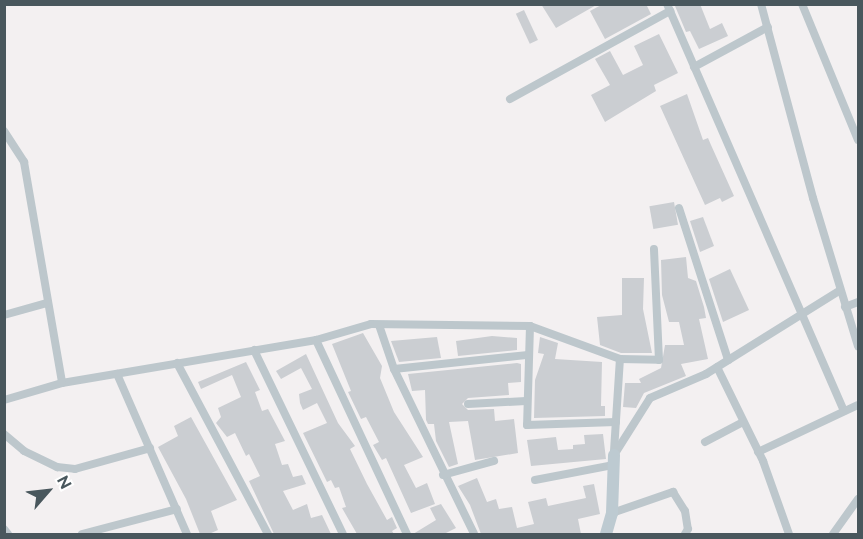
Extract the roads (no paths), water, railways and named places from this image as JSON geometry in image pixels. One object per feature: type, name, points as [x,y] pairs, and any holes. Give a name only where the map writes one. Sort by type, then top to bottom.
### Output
[{"type":"street","points":[[761,4],[839,291],[858,346]]},
{"type":"street","points":[[802,4],[858,140]]},
{"type":"street","points":[[510,99],[668,8],[844,411]]},
{"type":"street","points":[[694,67],[768,27]]},
{"type":"street","points":[[4,131],[24,162],[62,383]]},
{"type":"street","points":[[679,208],[728,360]]},
{"type":"street","points":[[4,400],[62,383],[316,340],[371,324],[530,326],[620,359],[659,360],[654,249]]},
{"type":"street","points":[[535,480],[614,460],[650,398],[717,367],[839,291]]},
{"type":"street","points":[[845,307],[858,302]]},
{"type":"street","points":[[4,315],[47,303]]},
{"type":"street","points":[[379,325],[394,369],[443,475],[474,534]]},
{"type":"street","points":[[530,326],[527,425],[616,422]]},
{"type":"street","points":[[316,340],[407,534]]},
{"type":"street","points":[[254,350],[343,534]]},
{"type":"street","points":[[394,369],[528,355]]},
{"type":"street","points":[[606,534],[612,513],[620,359]]},
{"type":"street","points":[[177,363],[268,534]]},
{"type":"street","points":[[717,367],[758,452],[789,534]]},
{"type":"street","points":[[117,374],[187,534]]},
{"type":"street","points":[[468,404],[526,401]]},
{"type":"street","points":[[758,452],[858,405]]},
{"type":"street","points":[[705,442],[743,422]]},
{"type":"street","points":[[4,434],[24,451],[49,463],[75,469],[150,448]]},
{"type":"street","points":[[443,475],[494,461]]},
{"type":"street","points":[[612,513],[673,492],[686,511],[688,529],[685,534]]},
{"type":"street","points":[[833,534],[858,499]]},
{"type":"street","points":[[82,534],[177,509]]},
{"type":"street","points":[[4,530],[8,534]]}]
